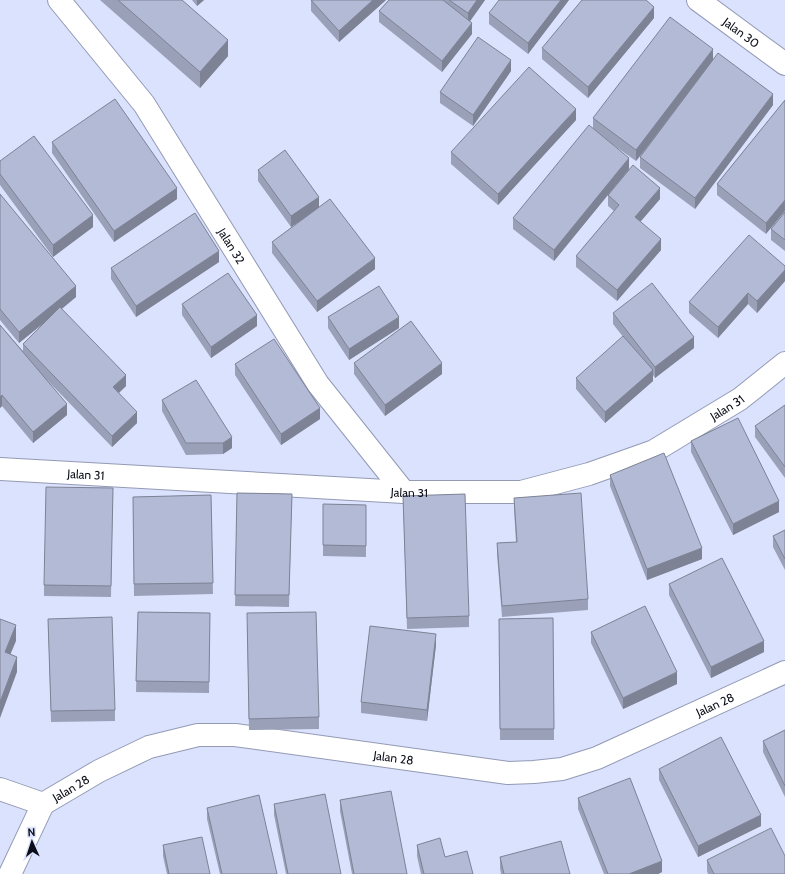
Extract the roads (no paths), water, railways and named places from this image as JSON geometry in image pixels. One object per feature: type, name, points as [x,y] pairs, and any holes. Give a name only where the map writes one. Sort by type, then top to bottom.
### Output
[{"type":"street","name":"Jalan 32","points":[[59,0],[144,104],[318,384],[404,492]]},
{"type":"street","name":"Jalan 30","points":[[698,0],[785,64]]},
{"type":"street","name":"Jalan 31","points":[[0,468],[404,492],[521,492],[589,474],[654,451],[740,399],[785,363]]},
{"type":"street","name":"Jalan 28","points":[[0,789],[44,804],[99,771],[149,747],[198,735],[235,734],[508,773],[562,769],[597,758],[785,672]]},
{"type":"street","points":[[10,874],[44,804]]}]
